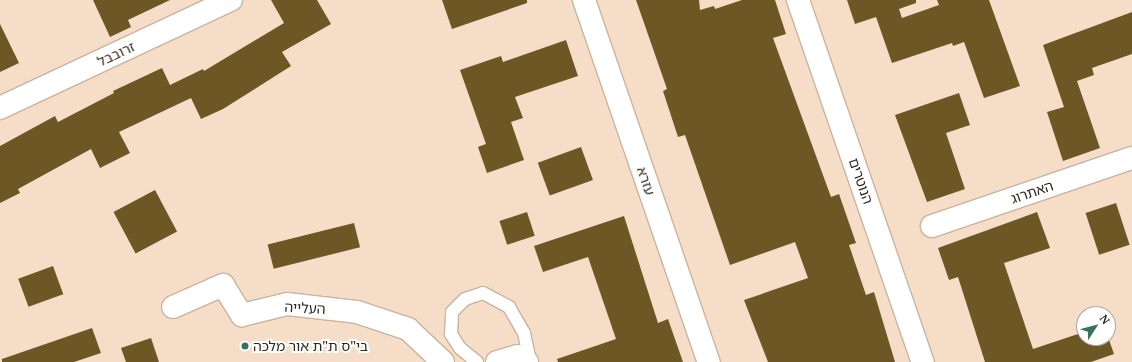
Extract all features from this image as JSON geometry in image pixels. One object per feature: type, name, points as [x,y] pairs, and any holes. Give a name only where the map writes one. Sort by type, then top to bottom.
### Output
[{"type":"street","name":"זרובבל","points":[[0,108],[231,0]]},
{"type":"street","name":"עזרא","points":[[584,0],[709,362]]},
{"type":"street","name":"הנוטרים","points":[[798,0],[923,362]]},
{"type":"street","name":"האתרוג","points":[[932,226],[1132,158]]},
{"type":"street","name":"העלייה","points":[[172,307],[223,285],[242,315],[287,304],[357,312],[408,328],[443,362]]},
{"type":"street","points":[[497,362],[518,356],[527,362]]},
{"type":"lane","points":[[477,362],[460,348],[451,334],[452,312],[465,299],[484,293],[509,307],[524,333],[530,362]]},
{"type":"building","points":[[93,0],[170,0],[128,20],[131,27],[110,37]]},
{"type":"building","points":[[271,0],[317,0],[331,24],[282,52],[291,66],[223,109],[201,119],[191,98],[119,132],[130,153],[100,168],[91,149],[18,189],[20,193],[0,203],[0,146],[55,116],[58,122],[114,93],[113,91],[162,68],[170,85],[203,69],[204,71],[284,23]]},
{"type":"building","points":[[442,0],[527,0],[527,3],[452,29]]},
{"type":"building","points":[[636,0],[699,0],[700,10],[714,6],[715,9],[742,0],[775,0],[786,34],[773,38],[831,197],[839,194],[856,243],[849,245],[866,295],[874,292],[895,362],[768,362],[744,300],[808,278],[795,242],[730,265],[685,135],[678,137],[663,91],[667,89]]},
{"type":"building","points":[[847,0],[916,0],[916,3],[899,9],[902,18],[939,5],[937,0],[989,0],[1020,86],[984,98],[964,42],[953,46],[952,43],[892,63],[876,17],[855,24]]},
{"type":"building","points":[[1132,12],[1132,54],[1092,68],[1094,75],[1077,81],[1100,148],[1063,161],[1047,112],[1064,107],[1043,45]]},
{"type":"building","points":[[0,24],[19,63],[0,72]]},
{"type":"building","points":[[566,40],[578,76],[515,97],[523,118],[511,122],[524,160],[487,173],[478,147],[486,144],[460,70],[501,56],[503,62]]},
{"type":"building","points":[[959,93],[970,125],[946,133],[965,189],[927,202],[895,115]]},
{"type":"building","points":[[581,147],[593,180],[550,196],[538,163]]},
{"type":"building","points":[[155,190],[177,231],[136,254],[114,212]]},
{"type":"building","points":[[1116,203],[1130,245],[1099,255],[1086,213]]},
{"type":"building","points":[[527,212],[535,236],[507,245],[499,221]]},
{"type":"building","points":[[1037,212],[1050,248],[1004,263],[1033,349],[1076,335],[1076,346],[1111,346],[1114,354],[1091,362],[985,362],[958,277],[949,280],[938,248]]},
{"type":"building","points":[[624,216],[658,323],[668,319],[683,362],[558,362],[557,359],[616,339],[588,257],[543,272],[534,246]]},
{"type":"building","points":[[354,223],[360,247],[274,269],[268,245]]},
{"type":"building","points":[[53,266],[63,294],[28,307],[18,279]]},
{"type":"building","points":[[92,328],[101,353],[74,362],[2,362],[2,359]]},
{"type":"building","points":[[151,338],[159,362],[126,362],[121,348]]},
{"type":"place","name":"בי\"ס ת\"ת אור מלכה","points":[[245,346]]}]
